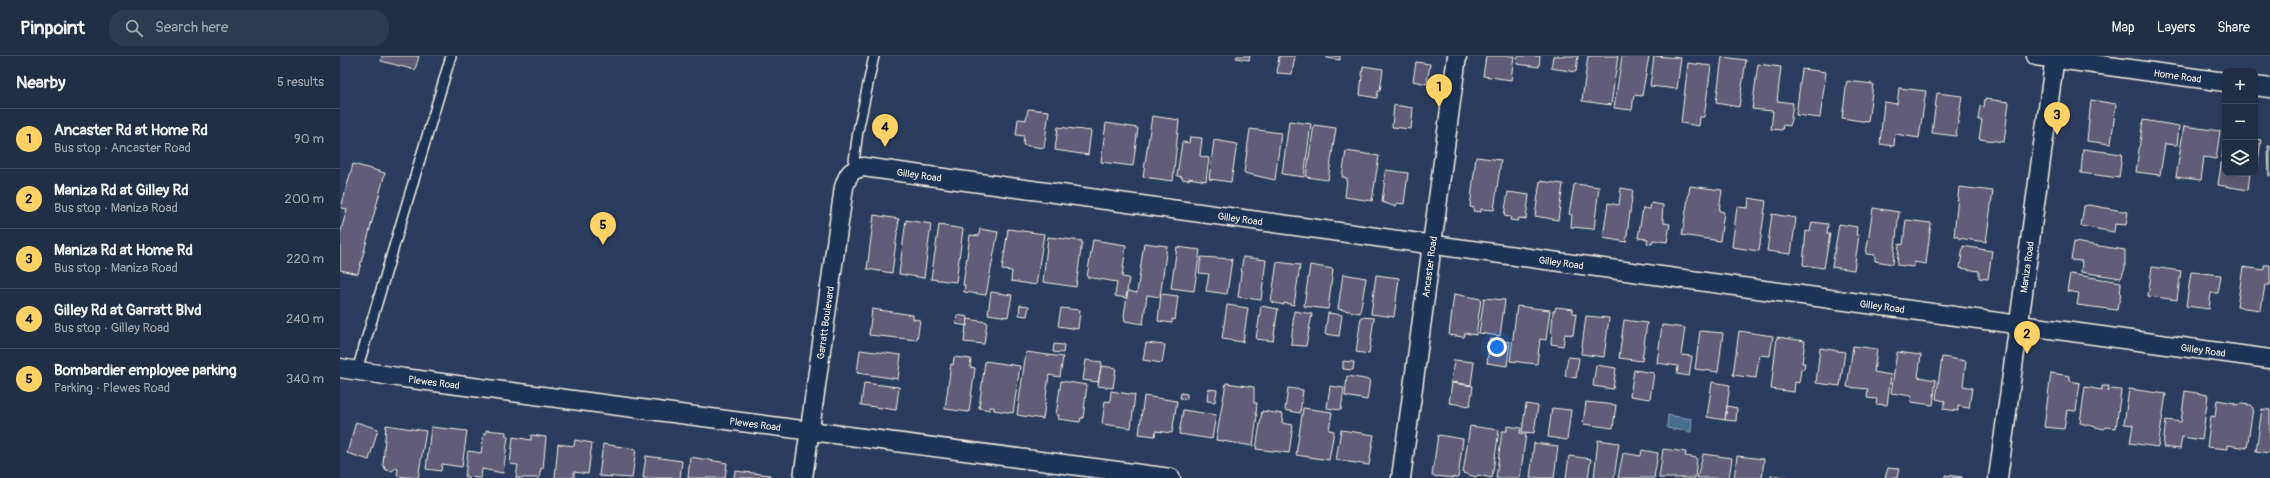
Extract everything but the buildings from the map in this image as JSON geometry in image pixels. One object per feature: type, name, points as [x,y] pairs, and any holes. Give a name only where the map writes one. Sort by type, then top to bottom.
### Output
[{"type":"street","name":"Ancaster Road","points":[[1401,478],[1457,56]]},
{"type":"street","name":"Home Road","points":[[2036,56],[2055,57],[2222,82]]},
{"type":"street","name":"Maniza Road","points":[[1998,478],[2055,57]]},
{"type":"street","points":[[2258,86],[2270,88]]},
{"type":"street","name":"Gilley Road","points":[[853,169],[863,166],[2270,359]]},
{"type":"street","name":"Garratt Boulevard","points":[[803,478],[844,187],[848,175],[853,169]]},
{"type":"street","name":"Plewes Road","points":[[348,369],[1171,478]]},
{"type":"lane","points":[[348,369],[451,56]]},
{"type":"lane","points":[[853,169],[858,131],[874,56]]},
{"type":"water","points":[[1668,415],[1692,419],[1691,432],[1667,428]]},
{"type":"place","name":"Ancaster Rd at Home Rd","points":[[1439,107]]},
{"type":"place","name":"Maniza Rd at Home Rd","points":[[2057,135]]},
{"type":"place","name":"Gilley Rd at Garratt Blvd","points":[[885,147]]},
{"type":"place","name":"Bombardier employee parking","points":[[603,245]]},
{"type":"place","name":"Maniza Rd at Gilley Rd","points":[[2027,354]]}]
